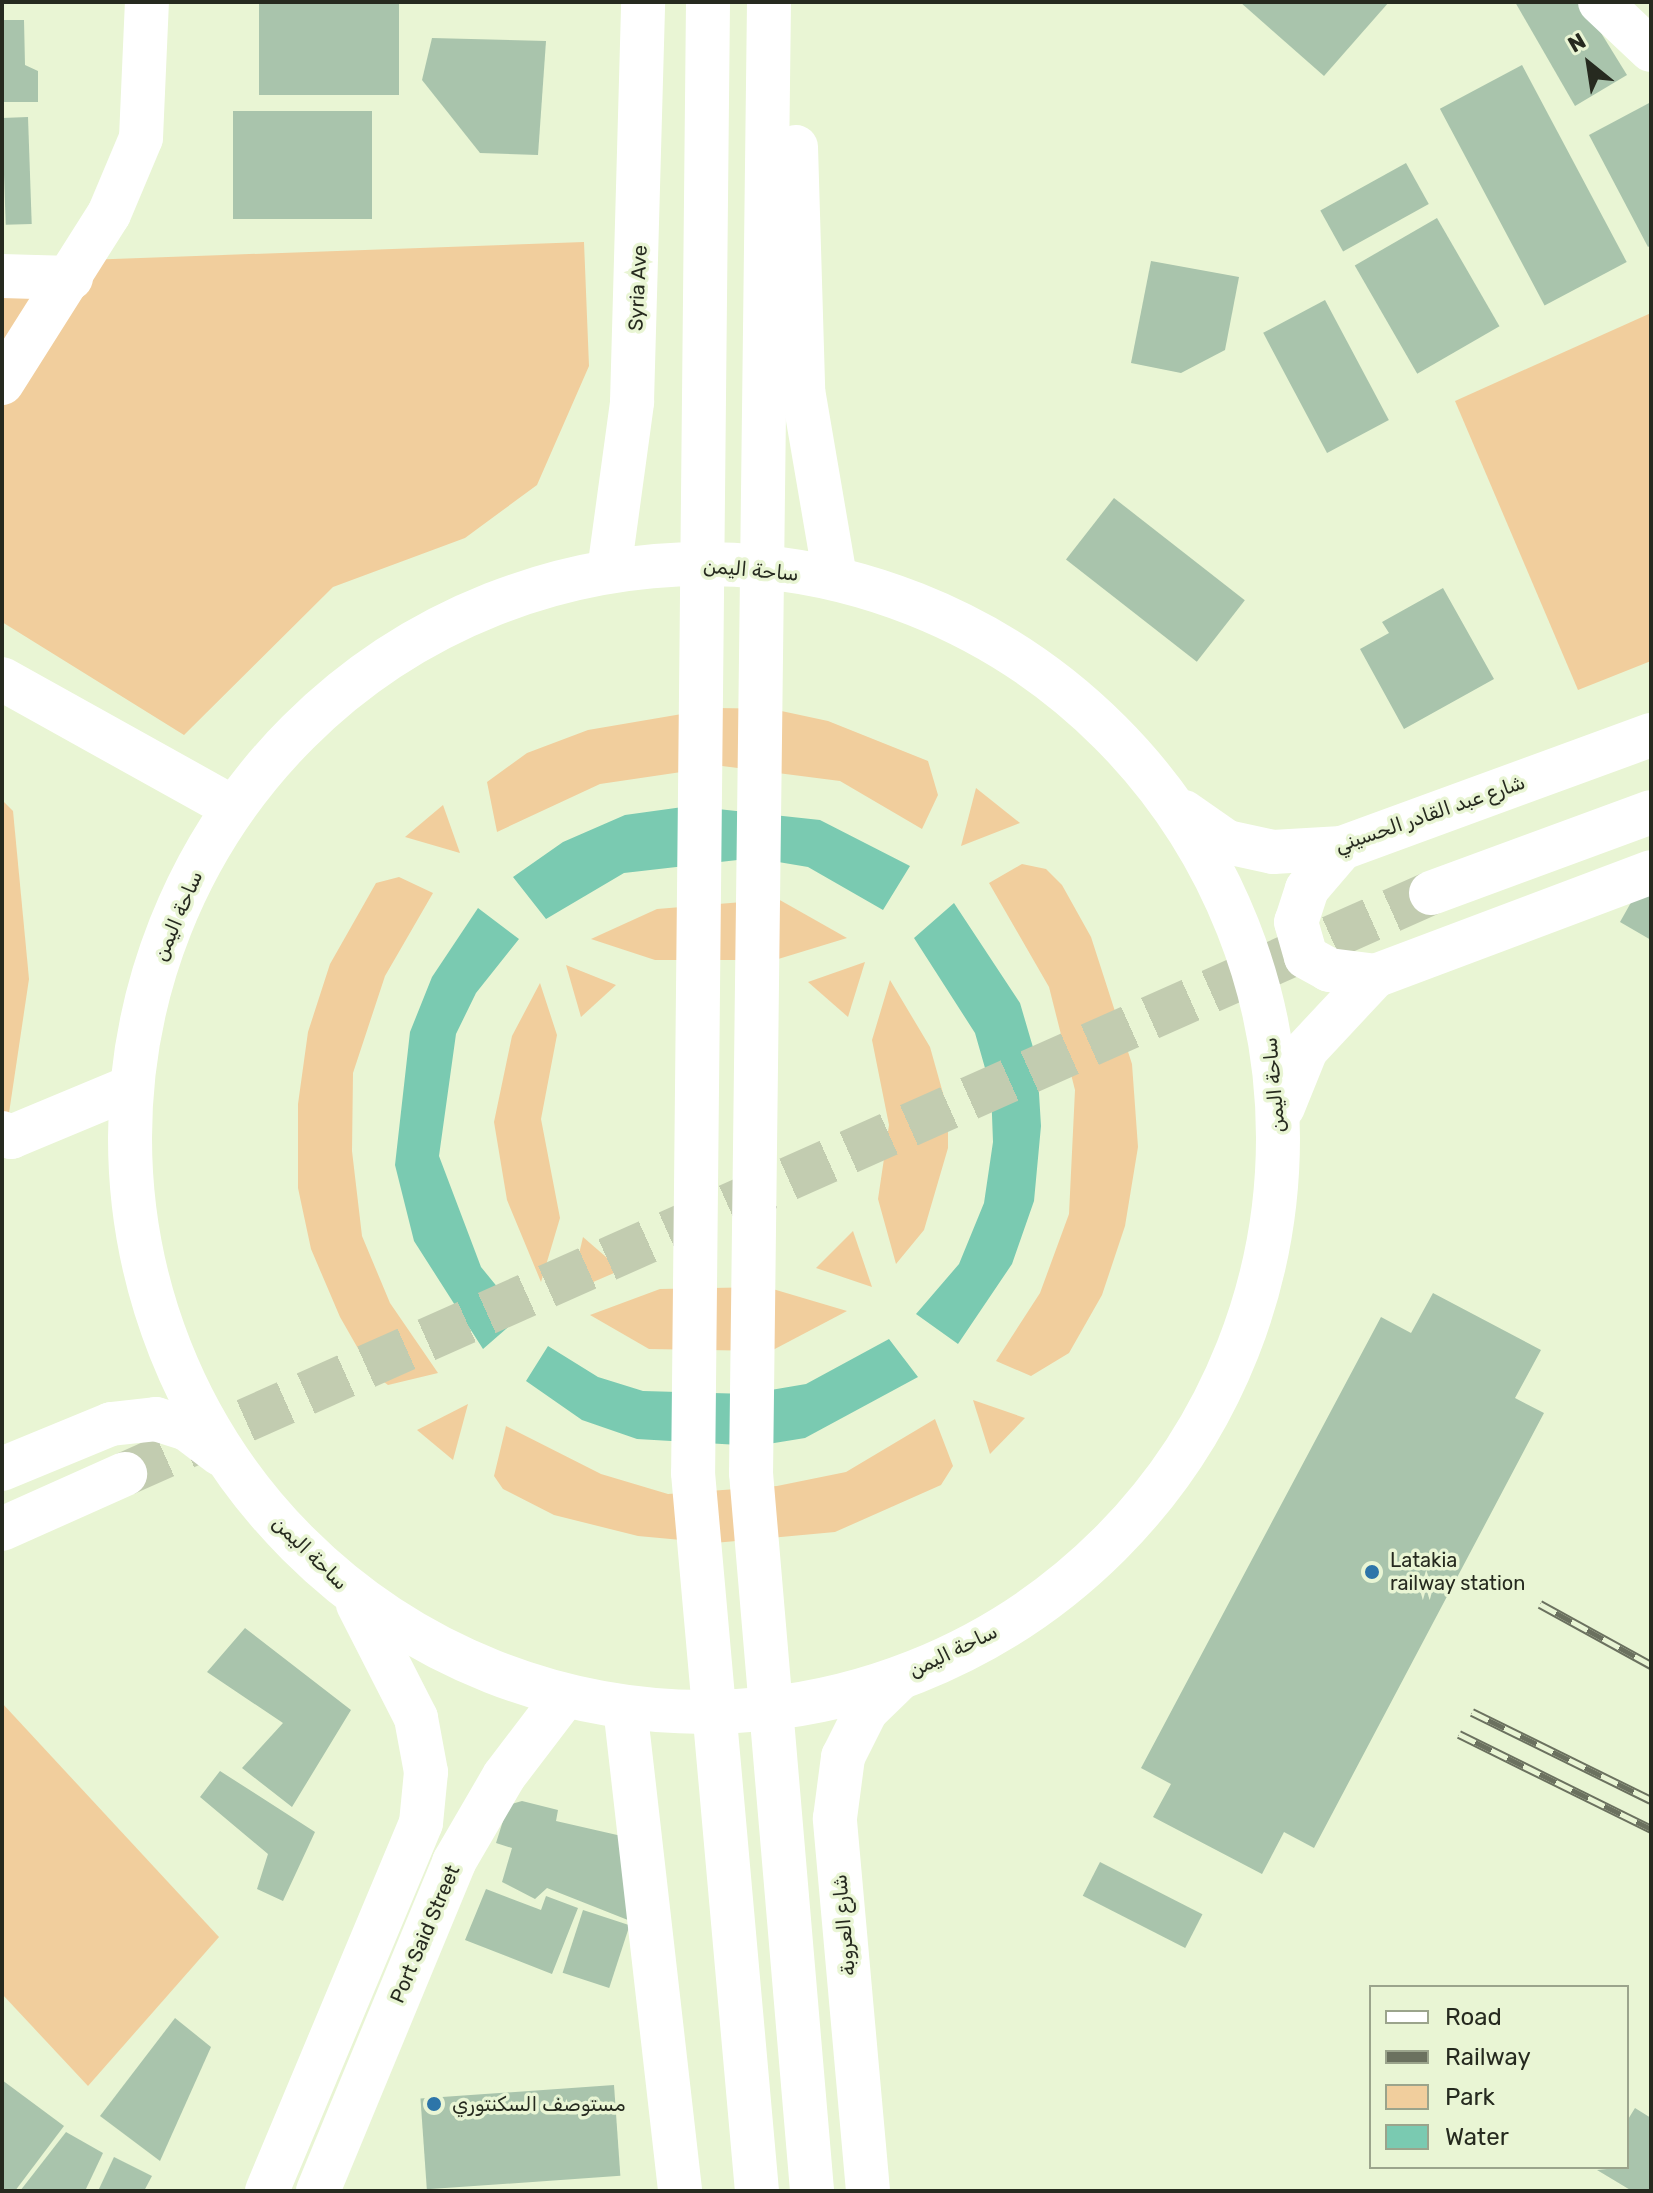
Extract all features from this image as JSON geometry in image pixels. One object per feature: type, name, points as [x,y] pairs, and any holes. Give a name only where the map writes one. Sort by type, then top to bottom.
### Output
[{"type":"main road","points":[[2,383],[71,278],[141,138],[147,2]]},
{"type":"main road","name":"Syria Ave","points":[[609,571],[632,402],[643,2]]},
{"type":"main road","points":[[708,2],[693,1473],[741,1978],[757,2191]]},
{"type":"main road","points":[[769,2],[751,1473],[796,1970],[812,2191]]},
{"type":"main road","points":[[796,2],[803,390],[835,578]]},
{"type":"main road","points":[[1600,2],[1651,50]]},
{"type":"main road","points":[[2,276],[71,278]]},
{"type":"main road","name":"ساحة اليمن","points":[[723,564],[835,578],[932,610],[1022,657],[1101,721],[1169,797],[1223,887],[1251,957],[1267,1015],[1280,1134],[1260,1289],[1233,1363],[1171,1471],[1099,1555],[1039,1605],[900,1678],[811,1703],[718,1713],[625,1707],[565,1696],[461,1658],[353,1595],[279,1527],[230,1461],[181,1382],[154,1311],[128,1163],[131,1087],[164,941],[234,808],[293,738],[398,652],[535,589],[609,571],[723,564]]},
{"type":"main road","points":[[2,679],[234,808]]},
{"type":"main road","name":"شارع عبد القادر الحسيني","points":[[1169,797],[1227,842],[1273,852],[1342,848],[1651,735]]},
{"type":"main road","points":[[1431,893],[1651,812]]},
{"type":"main road","points":[[1342,848],[1307,889],[1296,922],[1306,957],[1329,970],[1375,976]]},
{"type":"main road","points":[[1280,1134],[1286,1090],[1306,1050],[1375,976],[1646,878]]},
{"type":"main road","points":[[2,1133],[11,1137],[131,1087]]},
{"type":"main road","points":[[2,1469],[111,1424],[156,1419],[187,1429],[230,1461]]},
{"type":"main road","points":[[2,1529],[125,1474]]},
{"type":"main road","points":[[267,2191],[421,1823],[426,1772],[416,1718],[353,1595]]},
{"type":"main road","name":"شارع العروبة","points":[[868,2191],[835,1818],[843,1757],[866,1711],[900,1678]]},
{"type":"main road","name":"Port Said Street","points":[[318,2191],[454,1862],[504,1776],[565,1696]]},
{"type":"main road","points":[[625,1707],[680,2191]]},
{"type":"green space","points":[[584,242],[589,366],[537,485],[465,538],[333,587],[184,735],[2,622],[2,263]]},
{"type":"green space","points":[[1651,313],[1651,661],[1578,690],[1455,401]]},
{"type":"green space","points":[[717,708],[772,709],[828,721],[928,761],[938,795],[922,829],[840,781],[722,766],[600,784],[497,832],[487,782],[527,753],[588,730]]},
{"type":"green space","points":[[976,788],[1020,823],[961,846]]},
{"type":"green space","points":[[2,800],[13,811],[29,979],[2,1160]]},
{"type":"green space","points":[[443,805],[460,853],[405,837]]},
{"type":"green space","points":[[1022,864],[1046,869],[1062,885],[1091,937],[1132,1064],[1138,1147],[1125,1226],[1102,1295],[1069,1353],[1031,1376],[996,1361],[1040,1293],[1069,1214],[1075,1090],[1049,987],[989,883]]},
{"type":"green space","points":[[399,877],[433,893],[385,976],[353,1073],[352,1151],[362,1236],[390,1303],[438,1373],[388,1385],[372,1373],[340,1317],[311,1249],[298,1188],[298,1104],[308,1032],[330,964],[376,883]]},
{"type":"green space","points":[[778,899],[847,938],[775,960],[655,960],[591,939],[657,909]]},
{"type":"green space","points":[[865,962],[848,1017],[808,982]]},
{"type":"green space","points":[[566,965],[616,985],[581,1017]]},
{"type":"green space","points":[[890,980],[930,1047],[948,1111],[948,1148],[924,1230],[896,1264],[878,1199],[889,1125],[872,1040]]},
{"type":"green space","points":[[540,983],[557,1035],[541,1119],[560,1218],[541,1282],[507,1200],[494,1122],[512,1036]]},
{"type":"green space","points":[[853,1231],[872,1287],[816,1268]]},
{"type":"green space","points":[[583,1237],[621,1270],[570,1292]]},
{"type":"green space","points":[[766,1287],[847,1311],[771,1351],[649,1349],[590,1315],[660,1289]]},
{"type":"green space","points":[[973,1400],[1025,1418],[990,1454]]},
{"type":"green space","points":[[468,1404],[453,1460],[417,1430]]},
{"type":"green space","points":[[935,1419],[953,1466],[941,1485],[835,1532],[714,1543],[638,1536],[554,1515],[503,1489],[494,1476],[506,1426],[601,1474],[668,1494],[777,1486],[846,1472]]},
{"type":"green space","points":[[2,1703],[219,1937],[88,2086],[2,1994]]},
{"type":"water","points":[[690,806],[820,820],[910,866],[883,910],[808,867],[755,858],[624,873],[546,919],[513,877],[563,842],[625,815]]},
{"type":"water","points":[[954,903],[1020,1003],[1037,1061],[1041,1126],[1034,1201],[1012,1264],[958,1344],[916,1314],[959,1264],[984,1203],[993,1142],[991,1089],[975,1033],[914,938]]},
{"type":"water","points":[[478,908],[519,939],[476,993],[456,1034],[439,1156],[481,1267],[521,1316],[483,1349],[414,1241],[395,1165],[410,1032],[432,977]]},
{"type":"water","points":[[889,1339],[918,1377],[805,1438],[756,1446],[637,1439],[582,1420],[526,1381],[548,1346],[598,1377],[643,1391],[748,1394],[806,1384]]},
{"type":"building","points":[[259,2],[399,2],[399,95],[259,95]]},
{"type":"building","points":[[1240,2],[1389,2],[1324,76]]},
{"type":"building","points":[[1515,2],[1582,2],[1627,75],[1575,106]]},
{"type":"building","points":[[2,20],[24,20],[25,65],[38,71],[38,102],[2,102]]},
{"type":"building","points":[[432,38],[546,41],[538,155],[480,153],[422,80]]},
{"type":"building","points":[[1522,65],[1627,262],[1545,306],[1440,109]]},
{"type":"building","points":[[1651,102],[1651,245],[1648,247],[1589,135]]},
{"type":"building","points":[[233,111],[372,111],[372,219],[233,219]]},
{"type":"building","points":[[28,117],[32,224],[6,225],[2,118]]},
{"type":"building","points":[[1406,163],[1429,204],[1343,252],[1320,211]]},
{"type":"building","points":[[1437,218],[1500,326],[1417,374],[1355,266]]},
{"type":"building","points":[[1151,261],[1239,277],[1225,350],[1181,373],[1131,363]]},
{"type":"building","points":[[1325,300],[1389,420],[1327,453],[1263,333]]},
{"type":"building","points":[[1114,498],[1245,600],[1197,662],[1066,559]]},
{"type":"building","points":[[1443,588],[1494,679],[1404,729],[1360,649],[1389,633],[1382,622]]},
{"type":"building","points":[[1638,890],[1651,897],[1651,940],[1620,922]]},
{"type":"building","points":[[1433,1293],[1541,1350],[1515,1398],[1544,1413],[1314,1848],[1284,1832],[1262,1874],[1153,1817],[1171,1784],[1141,1768],[1381,1317],[1411,1333]]},
{"type":"building","points":[[245,1628],[351,1710],[292,1807],[242,1768],[283,1723],[207,1672]]},
{"type":"building","points":[[220,1771],[315,1832],[283,1901],[257,1889],[268,1854],[200,1797]]},
{"type":"building","points":[[522,1801],[558,1810],[556,1821],[626,1837],[638,1924],[547,1888],[535,1899],[502,1882],[512,1848],[496,1843],[508,1805]]},
{"type":"building","points":[[1100,1862],[1202,1914],[1185,1948],[1083,1896]]},
{"type":"building","points":[[486,1889],[541,1910],[546,1896],[578,1908],[552,1974],[465,1940]]},
{"type":"building","points":[[583,1910],[630,1925],[609,1988],[563,1973]]},
{"type":"building","points":[[175,2018],[211,2047],[160,2161],[100,2116]]},
{"type":"building","points":[[2,2080],[64,2126],[15,2191],[2,2191]]},
{"type":"building","points":[[614,2085],[620,2176],[427,2189],[420,2099]]},
{"type":"building","points":[[1635,2108],[1651,2118],[1651,2191],[1632,2191],[1597,2170],[1629,2169],[1629,2118]]},
{"type":"building","points":[[66,2132],[103,2153],[85,2191],[20,2191]]},
{"type":"building","points":[[114,2157],[152,2176],[144,2191],[98,2191]]},
{"type":"tunnel","points":[[125,1474],[1431,893]]},
{"type":"railway","points":[[1540,1604],[1651,1665]]},
{"type":"railway","points":[[1472,1712],[1651,1800]]},
{"type":"railway","points":[[1459,1734],[1651,1829]]},
{"type":"place","name":"Latakia railway station","points":[[1372,1572]]},
{"type":"place","name":"مستوصف السكنتوري","points":[[434,2104]]}]
